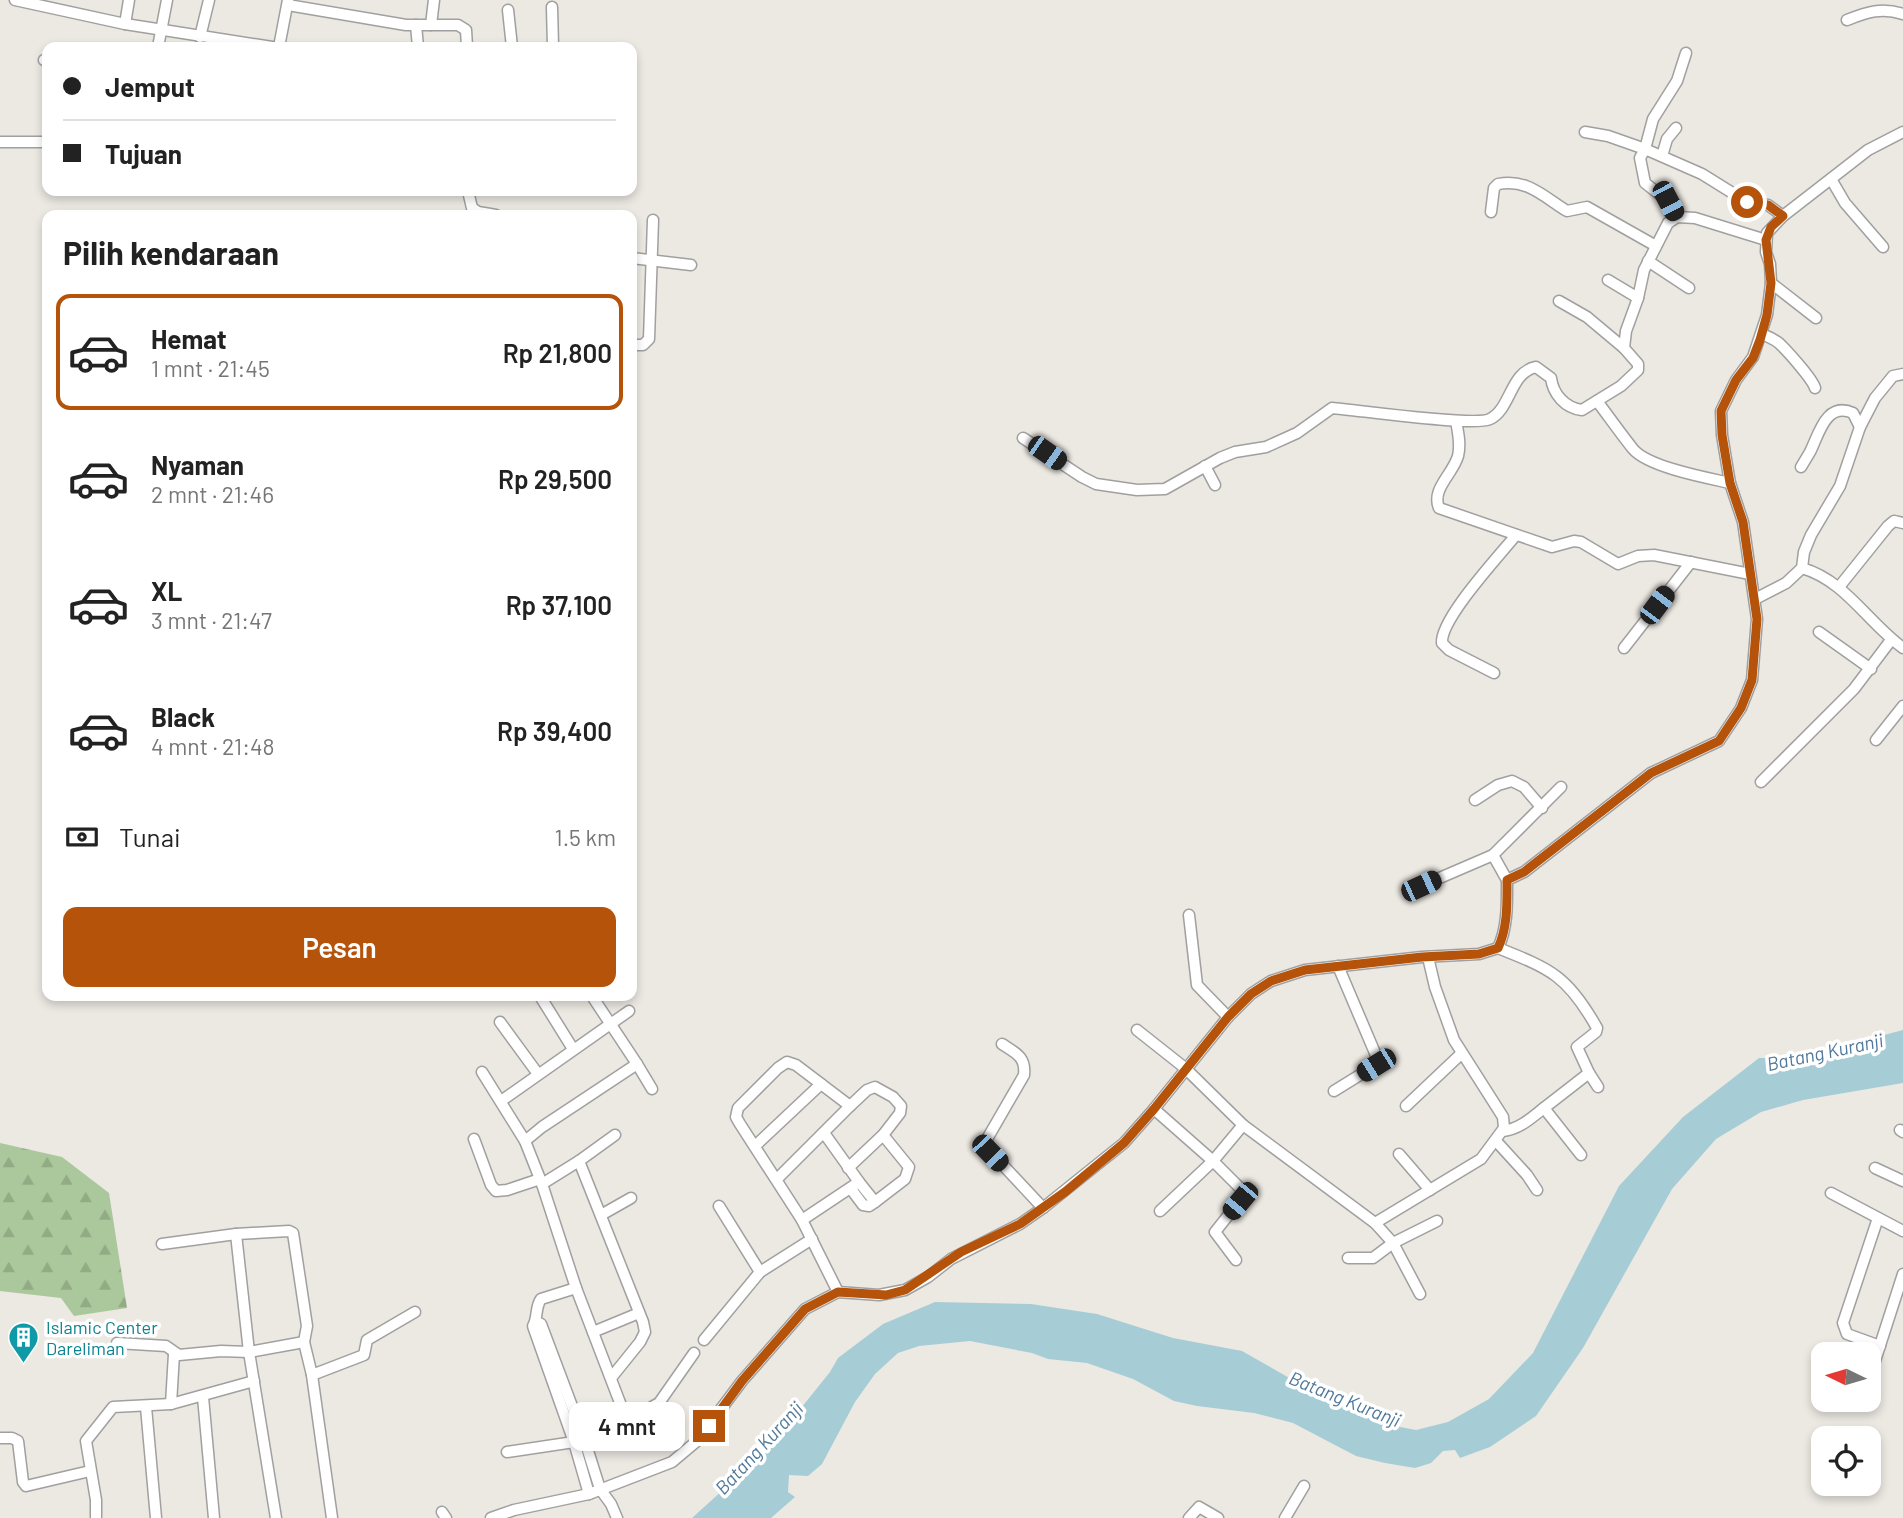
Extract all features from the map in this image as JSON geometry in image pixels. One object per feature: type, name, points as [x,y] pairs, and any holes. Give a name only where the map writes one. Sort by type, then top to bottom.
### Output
[{"type":"street","points":[[15,0],[161,31],[236,42]]},
{"type":"street","points":[[125,24],[129,0]]},
{"type":"street","points":[[159,42],[167,0]]},
{"type":"street","points":[[200,37],[209,0]]},
{"type":"street","points":[[431,25],[434,0]]},
{"type":"street","points":[[280,42],[288,2],[416,25],[463,27],[466,30],[467,42]]},
{"type":"street","points":[[552,7],[553,42]]},
{"type":"street","points":[[508,10],[511,42]]},
{"type":"street","points":[[1847,20],[1870,11],[1885,10],[1903,14]]},
{"type":"street","points":[[416,25],[418,42]]},
{"type":"street","points":[[1677,217],[1668,201],[1645,183],[1640,158],[1653,119],[1677,80],[1686,52]]},
{"type":"street","points":[[1662,156],[1667,139],[1676,128]]},
{"type":"street","points":[[1585,132],[1608,135],[1662,156],[1702,174],[1747,202],[1768,205],[1783,216]]},
{"type":"street","points":[[1507,880],[1524,872],[1651,773],[1719,741],[1737,716],[1752,680],[1757,630],[1743,522],[1730,483],[1721,411],[1736,380],[1753,358],[1767,315],[1771,283],[1766,240],[1771,227],[1783,216],[1868,150],[1903,132]]},
{"type":"street","points":[[0,142],[42,142]]},
{"type":"street","points":[[1830,179],[1845,203],[1883,247]]},
{"type":"street","points":[[1491,212],[1494,188],[1498,184],[1519,184],[1532,187],[1566,211],[1587,206],[1656,246]]},
{"type":"street","points":[[1624,348],[1626,331],[1638,298],[1644,270],[1668,223],[1677,217],[1714,222],[1766,240]]},
{"type":"street","points":[[637,345],[643,345],[649,339],[653,220]]},
{"type":"street","points":[[637,259],[691,265]]},
{"type":"street","points":[[1648,261],[1689,288]]},
{"type":"street","points":[[1608,280],[1638,298]]},
{"type":"street","points":[[1771,283],[1816,318]]},
{"type":"street","points":[[1023,438],[1096,484],[1137,490],[1164,489],[1235,452],[1266,447],[1297,433],[1332,408],[1456,421],[1485,421],[1499,411],[1519,379],[1530,368],[1536,367],[1548,374],[1556,394],[1569,406],[1582,410],[1629,380],[1638,370],[1638,364],[1624,348],[1587,317],[1559,301]]},
{"type":"street","points":[[1762,334],[1782,346],[1812,380],[1815,388]]},
{"type":"street","points":[[1755,599],[1786,583],[1801,568],[1811,535],[1840,486],[1860,427],[1882,387],[1893,376],[1903,374]]},
{"type":"street","points":[[1597,401],[1634,451],[1676,470],[1730,483]]},
{"type":"street","points":[[1801,467],[1823,424],[1833,412],[1840,410],[1853,413],[1860,427]]},
{"type":"street","points":[[1456,421],[1460,447],[1457,460],[1438,492],[1436,500],[1439,508],[1552,547],[1574,541],[1581,542],[1618,564],[1638,556],[1654,555],[1750,574]]},
{"type":"street","points":[[1205,466],[1215,485]]},
{"type":"street","points":[[1839,587],[1888,526],[1895,521],[1903,523]]},
{"type":"street","points":[[1494,673],[1449,650],[1442,643],[1442,633],[1467,595],[1517,535]]},
{"type":"street","points":[[1624,648],[1690,562]]},
{"type":"street","points":[[1801,568],[1826,576],[1891,640],[1903,648]]},
{"type":"street","points":[[1819,632],[1871,669]]},
{"type":"street","points":[[1761,782],[1833,711],[1871,669],[1891,640]]},
{"type":"street","points":[[1876,740],[1903,706]]},
{"type":"street","points":[[1475,800],[1499,785],[1512,781],[1524,787],[1542,808]]},
{"type":"street","points":[[1421,886],[1493,855],[1561,787]]},
{"type":"street","points":[[1493,855],[1507,880],[1506,919],[1498,948]]},
{"type":"street","points":[[1189,915],[1197,985],[1228,1017]]},
{"type":"street","points":[[491,1518],[504,1512],[589,1494],[664,1466],[685,1453],[703,1434],[748,1373],[805,1309],[838,1292],[886,1295],[905,1290],[928,1277],[951,1258],[1020,1224],[1124,1143],[1228,1017],[1251,994],[1278,978],[1305,970],[1479,954],[1498,948],[1544,967],[1582,1000],[1597,1028],[1596,1032],[1577,1046],[1598,1087]]},
{"type":"street","points":[[1375,1223],[1481,1159],[1503,1131],[1503,1117],[1454,1040],[1435,987],[1428,957]]},
{"type":"street","points":[[1334,1091],[1376,1065],[1378,1060],[1338,966]]},
{"type":"street","points":[[543,1001],[573,1049]]},
{"type":"street","points":[[595,1001],[652,1089]]},
{"type":"street","points":[[501,1101],[629,1011]]},
{"type":"street","points":[[500,1022],[538,1074]]},
{"type":"street","points":[[1138,1030],[1185,1068],[1243,1125],[1375,1223],[1393,1243],[1420,1294]]},
{"type":"street","points":[[1002,1044],[1023,1059],[1024,1075],[987,1139],[987,1148],[1043,1208]]},
{"type":"street","points":[[1406,1106],[1461,1054]]},
{"type":"street","points":[[838,1292],[802,1220],[738,1120],[736,1112],[778,1068],[791,1062],[850,1106]]},
{"type":"street","points":[[525,1141],[637,1064]]},
{"type":"street","points":[[482,1072],[525,1141],[576,1288],[627,1421]]},
{"type":"street","points":[[1503,1131],[1525,1123],[1589,1073]]},
{"type":"street","points":[[755,1146],[821,1084]]},
{"type":"street","points":[[777,1179],[850,1106],[877,1087],[900,1103],[902,1109],[883,1135],[848,1168]]},
{"type":"street","points":[[1544,1108],[1581,1155]]},
{"type":"street","points":[[1154,1109],[1243,1191],[1242,1198],[1215,1232],[1236,1260]]},
{"type":"street","points":[[1160,1211],[1213,1161],[1243,1125]]},
{"type":"street","points":[[824,1133],[848,1168],[863,1205],[869,1206],[905,1179],[909,1170],[883,1135]]},
{"type":"street","points":[[474,1139],[491,1185],[496,1191],[541,1182],[579,1161],[615,1135]]},
{"type":"street","points":[[1496,1141],[1537,1190]]},
{"type":"street","points":[[1399,1154],[1430,1190]]},
{"type":"street","points":[[579,1161],[639,1313],[644,1336],[611,1378]]},
{"type":"street","points":[[1875,1168],[1903,1181]]},
{"type":"street","points":[[802,1220],[855,1185]]},
{"type":"street","points":[[1830,1193],[1903,1231]]},
{"type":"street","points":[[601,1215],[631,1198]]},
{"type":"street","points":[[719,1206],[760,1272]]},
{"type":"street","points":[[1869,1342],[1847,1334],[1843,1323],[1878,1218]]},
{"type":"street","points":[[1348,1258],[1373,1258],[1393,1243],[1437,1221]]},
{"type":"street","points":[[162,1244],[236,1234],[293,1233],[307,1326],[304,1342],[312,1375],[332,1518]]},
{"type":"street","points":[[236,1234],[249,1352],[276,1518]]},
{"type":"street","points":[[704,1340],[760,1272],[812,1239]]},
{"type":"street","points":[[1881,1343],[1903,1274]]},
{"type":"street","points":[[576,1288],[541,1299],[537,1322],[533,1324],[533,1328],[600,1489],[617,1518]]},
{"type":"street","points":[[312,1375],[364,1355],[367,1340],[415,1312]]},
{"type":"street","points":[[593,1332],[639,1313]]},
{"type":"street","points":[[174,1354],[221,1350],[249,1352],[304,1342]]},
{"type":"street","points":[[117,1343],[166,1346],[174,1354],[171,1405]]},
{"type":"street","points":[[507,1452],[579,1440],[627,1421],[659,1403],[694,1353]]},
{"type":"street","points":[[96,1518],[96,1500],[86,1441],[113,1407],[171,1405],[254,1381]]},
{"type":"street","points":[[203,1397],[214,1518]]},
{"type":"street","points":[[146,1406],[156,1518]]},
{"type":"street","points":[[0,1438],[18,1441],[23,1482],[26,1486],[89,1471]]},
{"type":"street","points":[[579,1440],[589,1494]]},
{"type":"street","points":[[1285,1518],[1304,1486]]},
{"type":"street","points":[[1189,1518],[1199,1507],[1218,1518]]},
{"type":"green space","points":[[0,1143],[62,1157],[109,1193],[127,1308],[74,1316],[61,1298],[0,1291]]},
{"type":"water","name":"Batang Kuranji","points":[[1903,1030],[1903,1083],[1803,1100],[1761,1112],[1716,1139],[1672,1189],[1583,1348],[1536,1416],[1490,1447],[1460,1458],[1455,1450],[1443,1451],[1431,1463],[1415,1468],[1385,1463],[1356,1456],[1293,1423],[1254,1413],[1174,1401],[1133,1379],[1087,1363],[1048,1359],[1032,1353],[970,1341],[919,1346],[898,1353],[875,1374],[855,1402],[822,1464],[808,1476],[789,1475],[788,1492],[795,1497],[771,1518],[692,1518],[768,1449],[830,1372],[838,1358],[883,1324],[935,1302],[1031,1304],[1097,1314],[1173,1338],[1242,1351],[1316,1393],[1379,1423],[1416,1430],[1448,1422],[1489,1399],[1533,1353],[1619,1186],[1683,1117],[1759,1058],[1798,1058]]},
{"type":"place","name":"Islamic Center Dareliman","points":[[23,1365]]},
{"type":"route","points":[[709,1426],[742,1381],[805,1309],[838,1292],[886,1295],[905,1290],[928,1277],[961,1252],[1020,1224],[1065,1192],[1137,1130],[1185,1068],[1251,994],[1271,981],[1305,970],[1422,957],[1479,954],[1498,948],[1506,919],[1507,880],[1524,872],[1651,773],[1719,741],[1741,708],[1752,680],[1757,619],[1743,522],[1730,483],[1721,411],[1736,380],[1753,358],[1760,340],[1767,315],[1771,283],[1766,252],[1767,233],[1783,216],[1768,205],[1747,202]]}]
